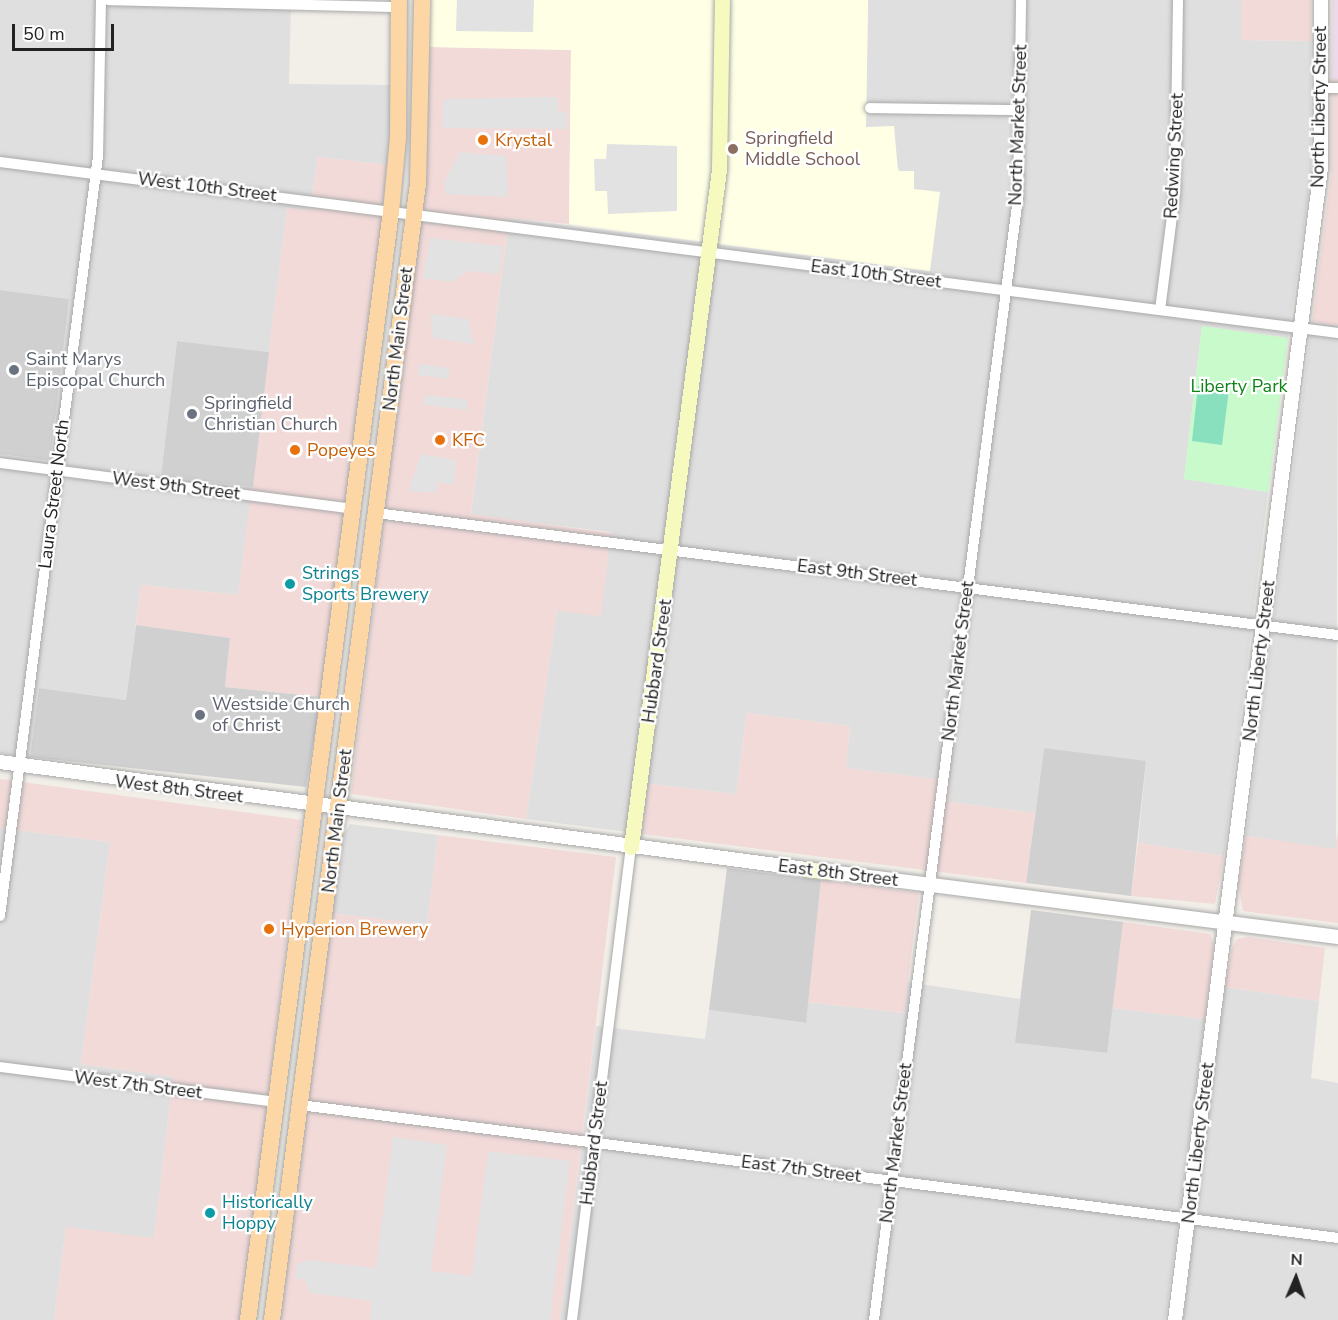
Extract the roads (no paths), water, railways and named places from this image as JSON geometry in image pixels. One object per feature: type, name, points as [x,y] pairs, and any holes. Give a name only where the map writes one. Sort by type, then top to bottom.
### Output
[{"type":"main road","name":"North Main Street","points":[[272,1320],[414,215],[422,120],[422,0]]},
{"type":"main road","name":"Hubbard Street","points":[[632,847],[720,159],[722,0]]},
{"type":"main road","name":"North Main Street","points":[[248,1320],[390,212],[398,138],[399,3]]},
{"type":"main road","name":"East 8th Street","points":[[806,868],[830,872]]},
{"type":"street","name":"Laura Street North","points":[[0,916],[96,173],[102,0]]},
{"type":"street","points":[[108,0],[399,3]]},
{"type":"street","name":"North Market Street","points":[[874,1320],[1006,291],[1021,110],[1021,0]]},
{"type":"street","name":"Redwing Street","points":[[1160,310],[1175,193],[1178,0]]},
{"type":"street","name":"North Liberty Street","points":[[1175,1320],[1321,167],[1321,0]]},
{"type":"street","points":[[1321,88],[1338,88]]},
{"type":"street","points":[[870,108],[1021,110]]},
{"type":"street","name":"West 10th Street","points":[[0,162],[414,215]]},
{"type":"street","name":"East 10th Street","points":[[414,215],[1338,333]]},
{"type":"street","name":"West 9th Street","points":[[0,464],[352,509]]},
{"type":"street","name":"East 9th Street","points":[[376,513],[1338,635]]},
{"type":"street","name":"West 8th Street","points":[[0,762],[19,767],[338,810]]},
{"type":"street","name":"West 8th Street","points":[[0,769],[19,767]]},
{"type":"street","name":"East 8th Street","points":[[338,810],[806,868]]},
{"type":"street","name":"Hubbard Street","points":[[572,1320],[632,847]]},
{"type":"street","name":"East 8th Street","points":[[830,872],[1338,937]]},
{"type":"street","name":"West 7th Street","points":[[0,1067],[276,1102]]},
{"type":"street","name":"East 7th Street","points":[[300,1105],[1338,1238]]},
{"type":"place","name":"Krystal","points":[[483,140]]},
{"type":"place","name":"Springfield Middle School","points":[[733,149]]},
{"type":"place","name":"Saint Marys Episcopal Church","points":[[14,370]]},
{"type":"place","name":"Springfield Christian Church","points":[[192,414]]},
{"type":"place","name":"KFC","points":[[440,440]]},
{"type":"place","name":"Popeyes","points":[[295,450]]},
{"type":"place","name":"Strings Sports Brewery","points":[[290,584]]},
{"type":"place","name":"Westside Church of Christ","points":[[200,715]]},
{"type":"place","name":"Hyperion Brewery","points":[[269,929]]},
{"type":"place","name":"Historically Hoppy","points":[[210,1213]]},
{"type":"park label","name":"Liberty Park","points":[[1239,386]]}]
